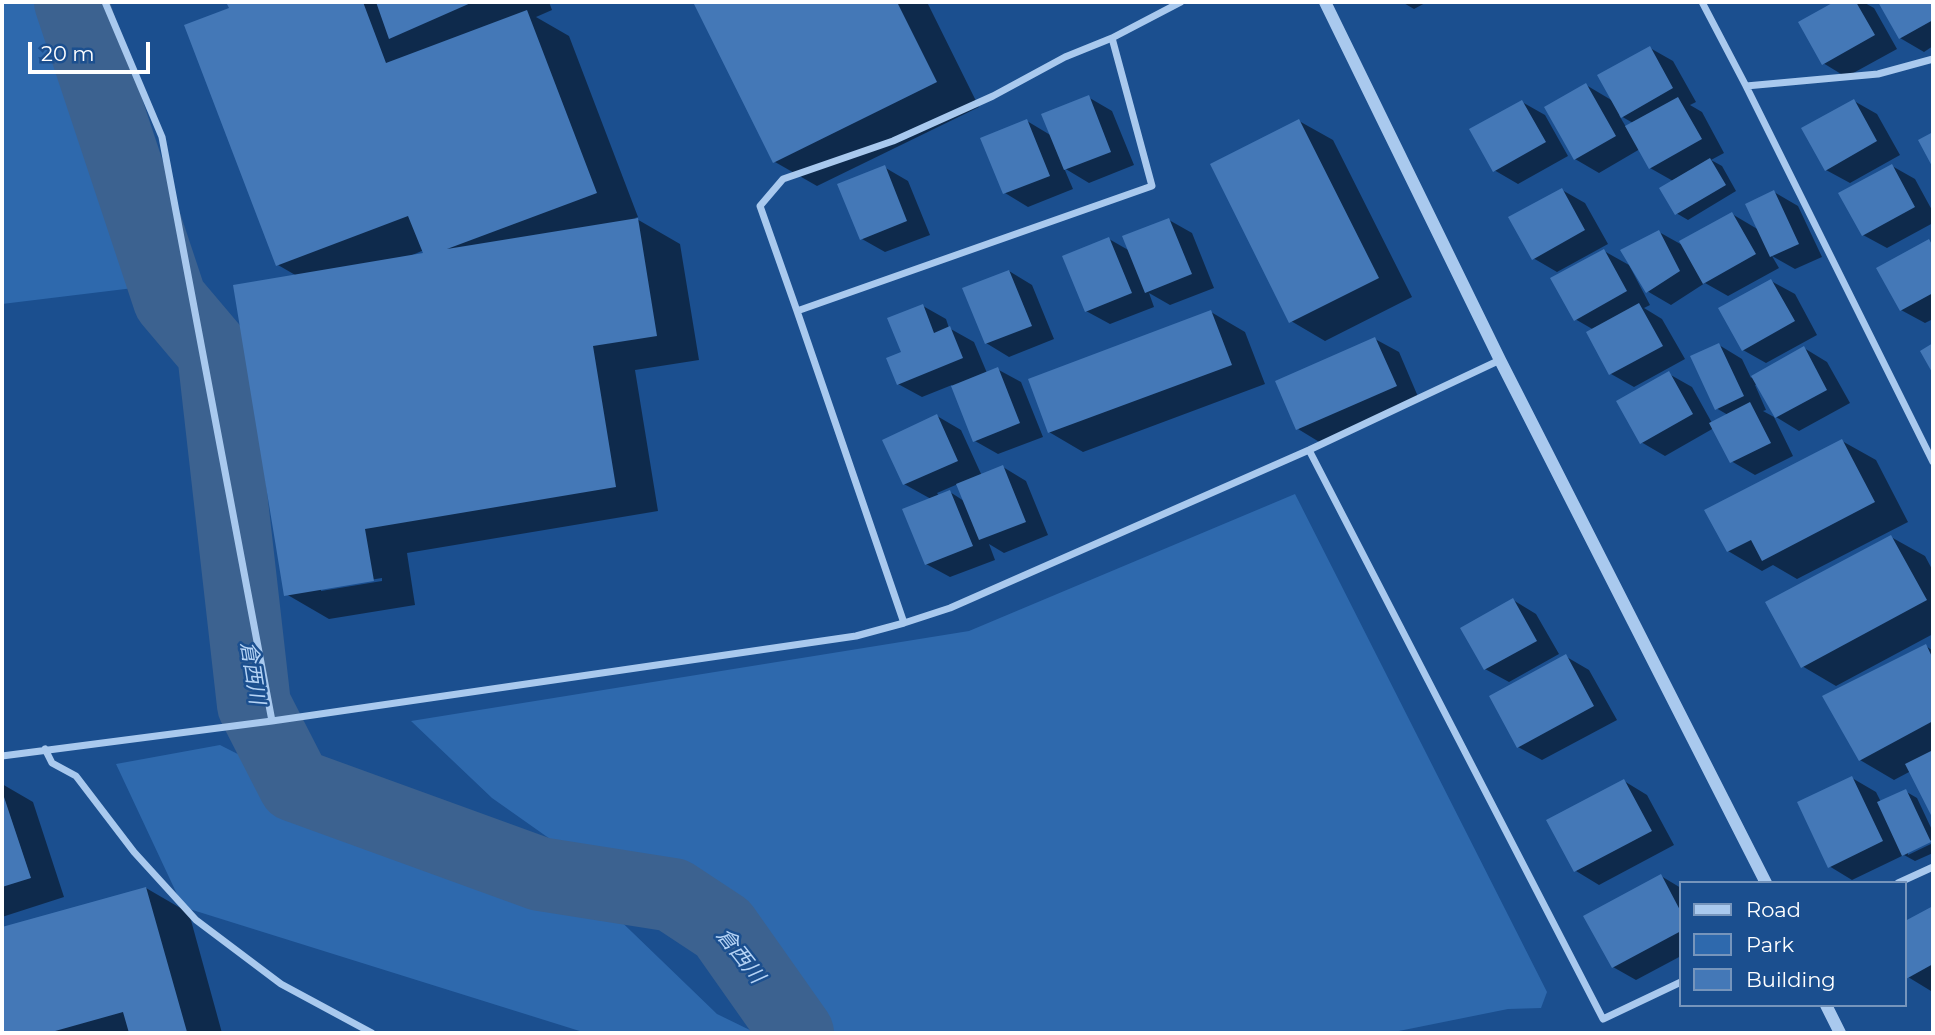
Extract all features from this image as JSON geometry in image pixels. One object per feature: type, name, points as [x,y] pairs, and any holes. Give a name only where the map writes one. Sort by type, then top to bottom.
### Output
[{"type":"street","points":[[105,2],[162,137],[272,721]]},
{"type":"street","points":[[904,623],[760,206],[783,178],[893,141],[993,96],[1065,57],[1112,38],[1181,2]]},
{"type":"street","points":[[1325,2],[1500,360],[1765,881]]},
{"type":"street","points":[[1702,2],[1933,462]]},
{"type":"street","points":[[797,311],[1152,186],[1112,38]]},
{"type":"street","points":[[1746,86],[1878,74],[1933,59]]},
{"type":"street","points":[[2,756],[272,721],[842,638],[904,623],[950,608],[1308,450],[1500,360]]},
{"type":"street","points":[[1308,450],[1603,1019],[1680,982]]},
{"type":"street","points":[[45,749],[52,763],[76,776],[134,852],[196,920],[281,984],[372,1033]]},
{"type":"street","points":[[1902,881],[1933,867]]},
{"type":"street","points":[[1827,1007],[1840,1033]]},
{"type":"green space","points":[[2,2],[49,2],[150,286],[2,304]]},
{"type":"green space","points":[[1295,494],[1547,992],[1541,1008],[1508,1009],[1389,1033],[825,1033],[492,798],[411,721],[969,631]]},
{"type":"green space","points":[[220,745],[466,870],[576,878],[717,1014],[756,1033],[586,1033],[183,907],[116,764]]},
{"type":"building","points":[[226,2],[363,2],[386,63],[527,10],[597,193],[447,249],[638,218],[657,336],[593,346],[616,487],[365,529],[374,581],[284,596],[233,285],[423,253],[408,216],[276,266],[184,25],[229,8]]},
{"type":"building","points":[[376,2],[473,2],[389,39]]},
{"type":"building","points":[[693,2],[897,2],[937,82],[773,163]]},
{"type":"building","points":[[1834,2],[1856,2],[1875,35],[1822,65],[1798,22]]},
{"type":"building","points":[[1878,2],[1933,2],[1933,20],[1899,39]]},
{"type":"building","points":[[1650,46],[1673,88],[1621,118],[1597,75]]},
{"type":"building","points":[[1586,83],[1616,136],[1574,160],[1544,107]]},
{"type":"building","points":[[1089,95],[1111,152],[1064,170],[1041,114]]},
{"type":"building","points":[[1678,97],[1702,139],[1649,169],[1625,126]]},
{"type":"building","points":[[1854,99],[1877,141],[1825,171],[1801,128]]},
{"type":"building","points":[[1522,100],[1546,142],[1493,172],[1469,129]]},
{"type":"building","points":[[1027,119],[1050,176],[1003,194],[980,138]]},
{"type":"building","points":[[1299,119],[1379,278],[1289,323],[1210,164]]},
{"type":"building","points":[[1933,132],[1933,168],[1918,140]]},
{"type":"building","points":[[1710,158],[1726,185],[1675,215],[1659,188]]},
{"type":"building","points":[[1892,164],[1915,207],[1862,236],[1838,193]]},
{"type":"building","points":[[885,165],[907,221],[860,240],[837,184]]},
{"type":"building","points":[[1562,188],[1585,230],[1532,260],[1508,217]]},
{"type":"building","points":[[1774,190],[1799,244],[1770,257],[1745,204]]},
{"type":"building","points":[[1732,212],[1756,254],[1703,284],[1679,241]]},
{"type":"building","points":[[1169,218],[1192,274],[1145,293],[1122,236]]},
{"type":"building","points":[[1659,230],[1680,271],[1646,293],[1620,250]]},
{"type":"building","points":[[1109,237],[1132,293],[1085,312],[1062,256]]},
{"type":"building","points":[[1929,239],[1933,246],[1933,293],[1900,311],[1876,268]]},
{"type":"building","points":[[1604,249],[1627,291],[1574,321],[1550,278]]},
{"type":"building","points":[[1009,270],[1032,326],[985,344],[962,288]]},
{"type":"building","points":[[1771,279],[1795,321],[1742,351],[1718,308]]},
{"type":"building","points":[[1639,303],[1663,346],[1609,375],[1586,332]]},
{"type":"building","points":[[923,304],[934,333],[950,326],[963,358],[897,385],[886,358],[901,352],[887,318]]},
{"type":"building","points":[[1211,310],[1232,365],[1048,433],[1028,379]]},
{"type":"building","points":[[1375,337],[1397,386],[1296,430],[1275,381]]},
{"type":"building","points":[[1719,343],[1744,396],[1715,410],[1690,356]]},
{"type":"building","points":[[1933,343],[1933,374],[1920,351]]},
{"type":"building","points":[[1804,346],[1827,390],[1775,418],[1751,376]]},
{"type":"building","points":[[998,367],[1020,423],[973,442],[951,386]]},
{"type":"building","points":[[1669,371],[1693,414],[1640,444],[1616,401]]},
{"type":"building","points":[[1750,402],[1771,443],[1730,463],[1709,423]]},
{"type":"building","points":[[937,414],[958,461],[903,485],[882,440]]},
{"type":"building","points":[[1842,439],[1875,502],[1762,561],[1751,540],[1727,552],[1704,510]]},
{"type":"building","points":[[1003,465],[1026,522],[979,540],[956,484]]},
{"type":"building","points":[[950,490],[973,546],[925,565],[902,509]]},
{"type":"building","points":[[1891,535],[1927,600],[1801,668],[1765,602]]},
{"type":"building","points":[[1513,598],[1537,641],[1484,670],[1460,628]]},
{"type":"building","points":[[1926,644],[1933,659],[1933,721],[1859,761],[1822,696]]},
{"type":"building","points":[[1566,654],[1594,706],[1517,748],[1489,696]]},
{"type":"building","points":[[1933,750],[1933,819],[1905,764]]},
{"type":"building","points":[[1852,776],[1883,841],[1828,868],[1797,802]]},
{"type":"building","points":[[1624,779],[1652,831],[1574,872],[1546,820]]},
{"type":"building","points":[[1906,789],[1931,842],[1902,856],[1877,802]]},
{"type":"building","points":[[2,791],[31,878],[2,887]]},
{"type":"building","points":[[1661,874],[1680,910],[1680,932],[1612,968],[1583,916]]},
{"type":"building","points":[[146,887],[187,1032],[129,1033],[123,1012],[48,1033],[2,1033],[2,927]]},
{"type":"building","points":[[1933,906],[1933,964],[1907,978],[1907,920]]},
{"type":"waterway","name":"倉西川","points":[[71,2],[170,300],[214,352],[254,705],[295,785],[540,874],[673,895],[723,928],[797,1033]]}]
